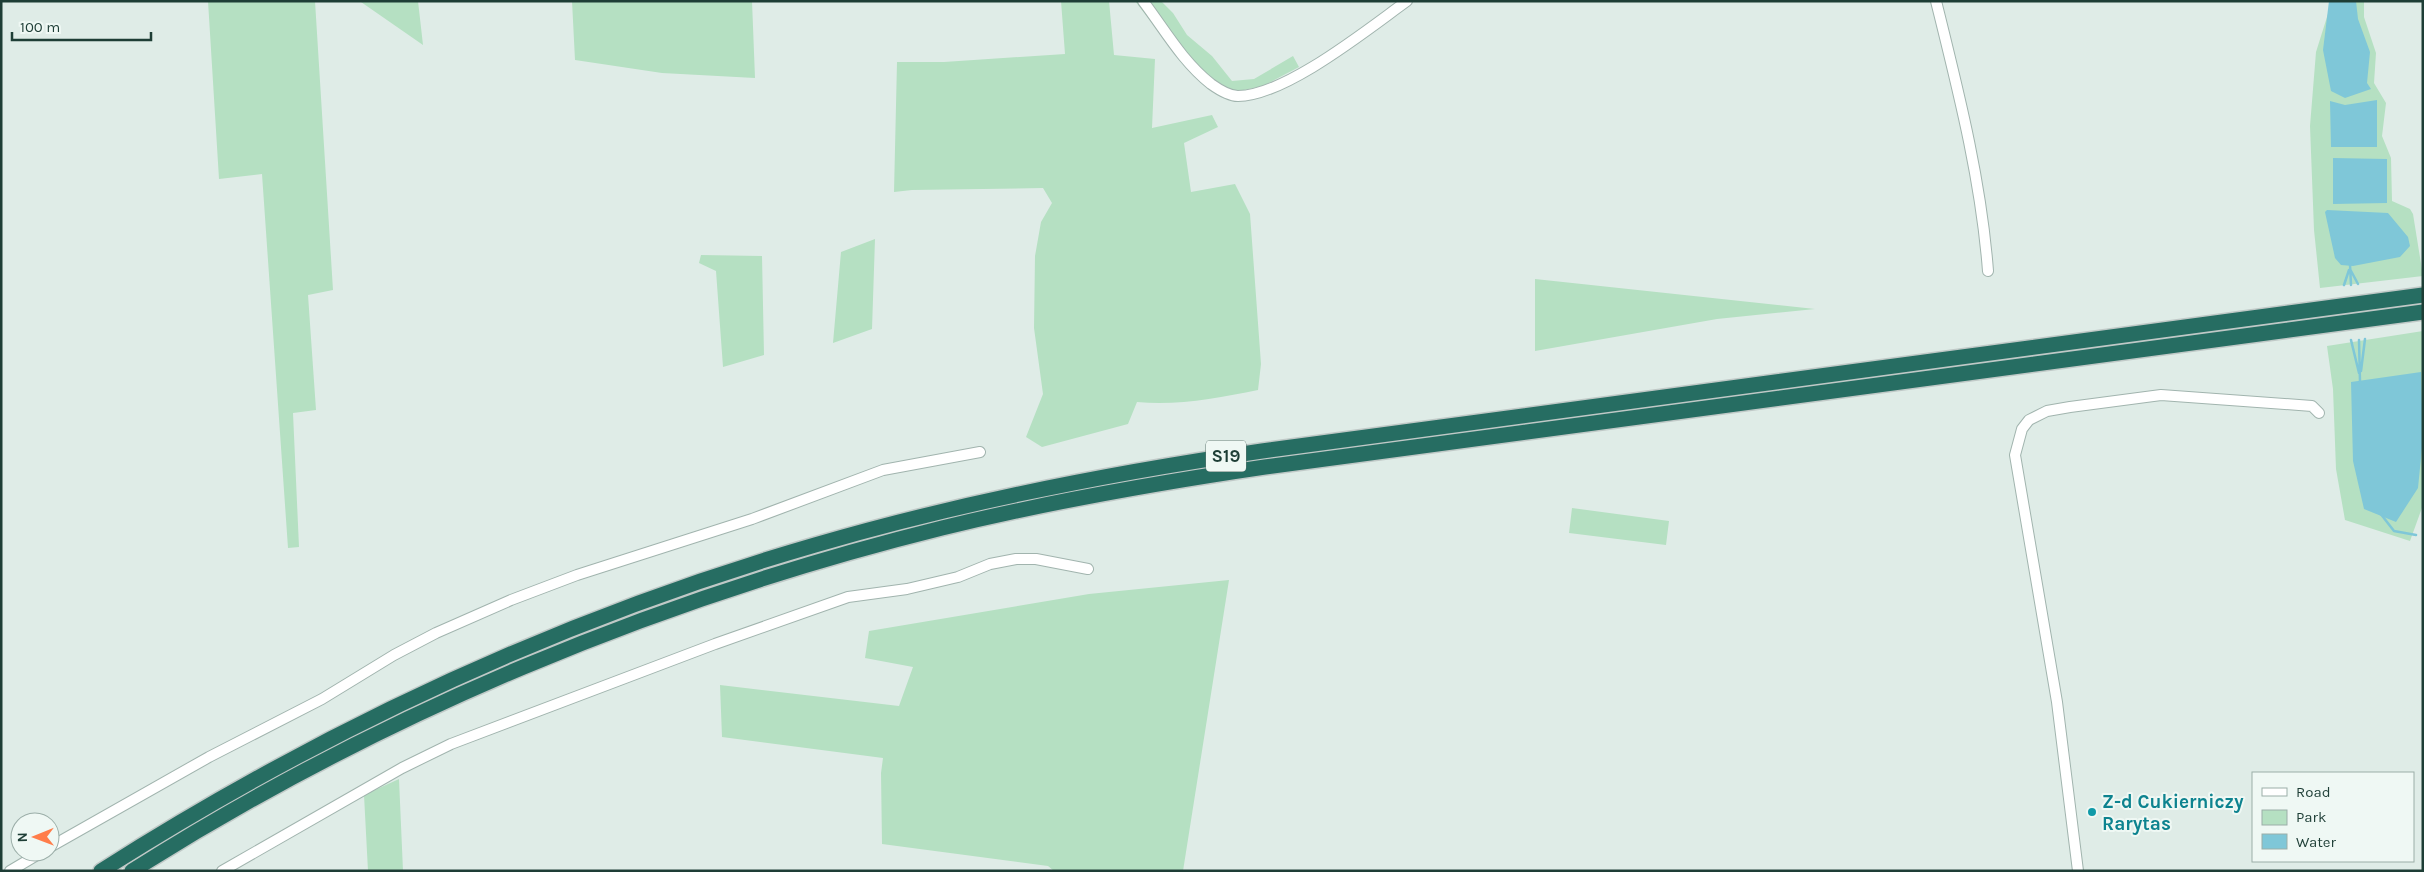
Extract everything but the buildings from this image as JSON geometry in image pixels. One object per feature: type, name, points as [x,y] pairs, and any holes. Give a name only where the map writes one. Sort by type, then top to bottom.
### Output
[{"type":"highway","name":"S19","points":[[101,871],[174,826],[292,759],[395,707],[503,658],[615,612],[725,573],[815,545],[940,511],[1081,480],[1253,452],[2423,295]]},
{"type":"highway","name":"S19","points":[[132,871],[215,821],[337,754],[436,706],[535,662],[619,629],[734,588],[844,554],[936,530],[1084,497],[1246,470],[2423,312]]},
{"type":"street","points":[[1143,1],[1190,65],[1211,85],[1236,96],[1257,93],[1297,75],[1407,1]]},
{"type":"street","points":[[1936,1],[1973,156],[1986,230],[1988,271]]},
{"type":"street","points":[[2078,871],[2058,702],[2016,463],[2015,455],[2022,429],[2029,420],[2047,411],[2121,399],[2161,395],[2312,406],[2319,413]]},
{"type":"street","points":[[60,841],[192,767],[322,699],[436,633],[511,600],[577,575],[752,519],[883,470],[980,452]]},
{"type":"street","points":[[222,871],[394,773],[451,744],[714,644],[848,597],[907,589],[958,577],[990,564],[1016,559],[1036,559],[1088,569]]},
{"type":"street","points":[[10,871],[25,862]]},
{"type":"green space","points":[[208,1],[315,1],[333,290],[308,295],[316,410],[293,413],[299,547],[288,548],[262,174],[219,179]]},
{"type":"green space","points":[[418,1],[423,45],[361,2]]},
{"type":"green space","points":[[572,1],[752,1],[755,78],[662,73],[575,60]]},
{"type":"green space","points":[[1061,1],[1109,1],[1114,55],[1155,59],[1152,128],[1212,115],[1218,127],[1184,143],[1191,192],[1235,184],[1250,214],[1261,364],[1258,390],[1182,402],[1137,402],[1128,424],[1042,447],[1026,437],[1043,394],[1034,328],[1035,256],[1041,222],[1052,203],[1043,188],[912,190],[894,192],[897,62],[944,62],[1065,54]]},
{"type":"green space","points":[[1135,1],[1161,1],[1173,13],[1187,35],[1212,56],[1232,81],[1254,79],[1293,56],[1299,67],[1263,86],[1234,92],[1178,57]]},
{"type":"green space","points":[[2332,1],[2364,1],[2364,17],[2376,53],[2374,83],[2386,103],[2382,136],[2391,158],[2392,201],[2410,209],[2413,214],[2423,276],[2320,288],[2314,230],[2310,126],[2316,52]]},
{"type":"green space","points":[[875,239],[872,329],[833,343],[841,252]]},
{"type":"green space","points":[[701,255],[762,256],[764,355],[723,367],[716,271],[699,263]]},
{"type":"green space","points":[[1535,279],[1815,309],[1717,319],[1535,351]]},
{"type":"green space","points":[[2423,331],[2423,505],[2410,541],[2345,520],[2336,469],[2333,389],[2327,346]]},
{"type":"green space","points":[[1572,508],[1669,521],[1666,545],[1569,533]]},
{"type":"green space","points":[[1229,580],[1183,871],[1054,871],[1048,866],[882,844],[881,773],[883,758],[722,737],[720,685],[899,706],[913,667],[865,658],[869,631],[1089,594]]},
{"type":"green space","points":[[399,779],[403,871],[368,871],[364,795]]},
{"type":"water","points":[[2329,1],[2356,1],[2358,19],[2370,52],[2367,83],[2371,89],[2345,98],[2331,91],[2323,50]]},
{"type":"water","points":[[2377,100],[2377,147],[2331,147],[2330,101],[2345,105]]},
{"type":"water","points":[[2333,158],[2387,159],[2387,203],[2333,204]]},
{"type":"water","points":[[2327,210],[2388,213],[2408,237],[2410,246],[2400,257],[2353,266],[2341,265],[2335,258],[2325,212]]},
{"type":"water","points":[[2421,372],[2423,438],[2418,488],[2396,522],[2364,509],[2353,461],[2351,382]]},
{"type":"waterway","points":[[2350,264],[2351,285]]},
{"type":"waterway","points":[[2350,269],[2358,284]]},
{"type":"waterway","points":[[2344,285],[2349,270]]},
{"type":"waterway","points":[[2361,371],[2365,339]]},
{"type":"waterway","points":[[2351,340],[2359,373]]},
{"type":"waterway","points":[[2359,340],[2360,382]]},
{"type":"waterway","points":[[2380,513],[2394,531],[2416,535]]},
{"type":"place","name":"Z-d Cukierniczy Rarytas","points":[[2092,812]]}]
